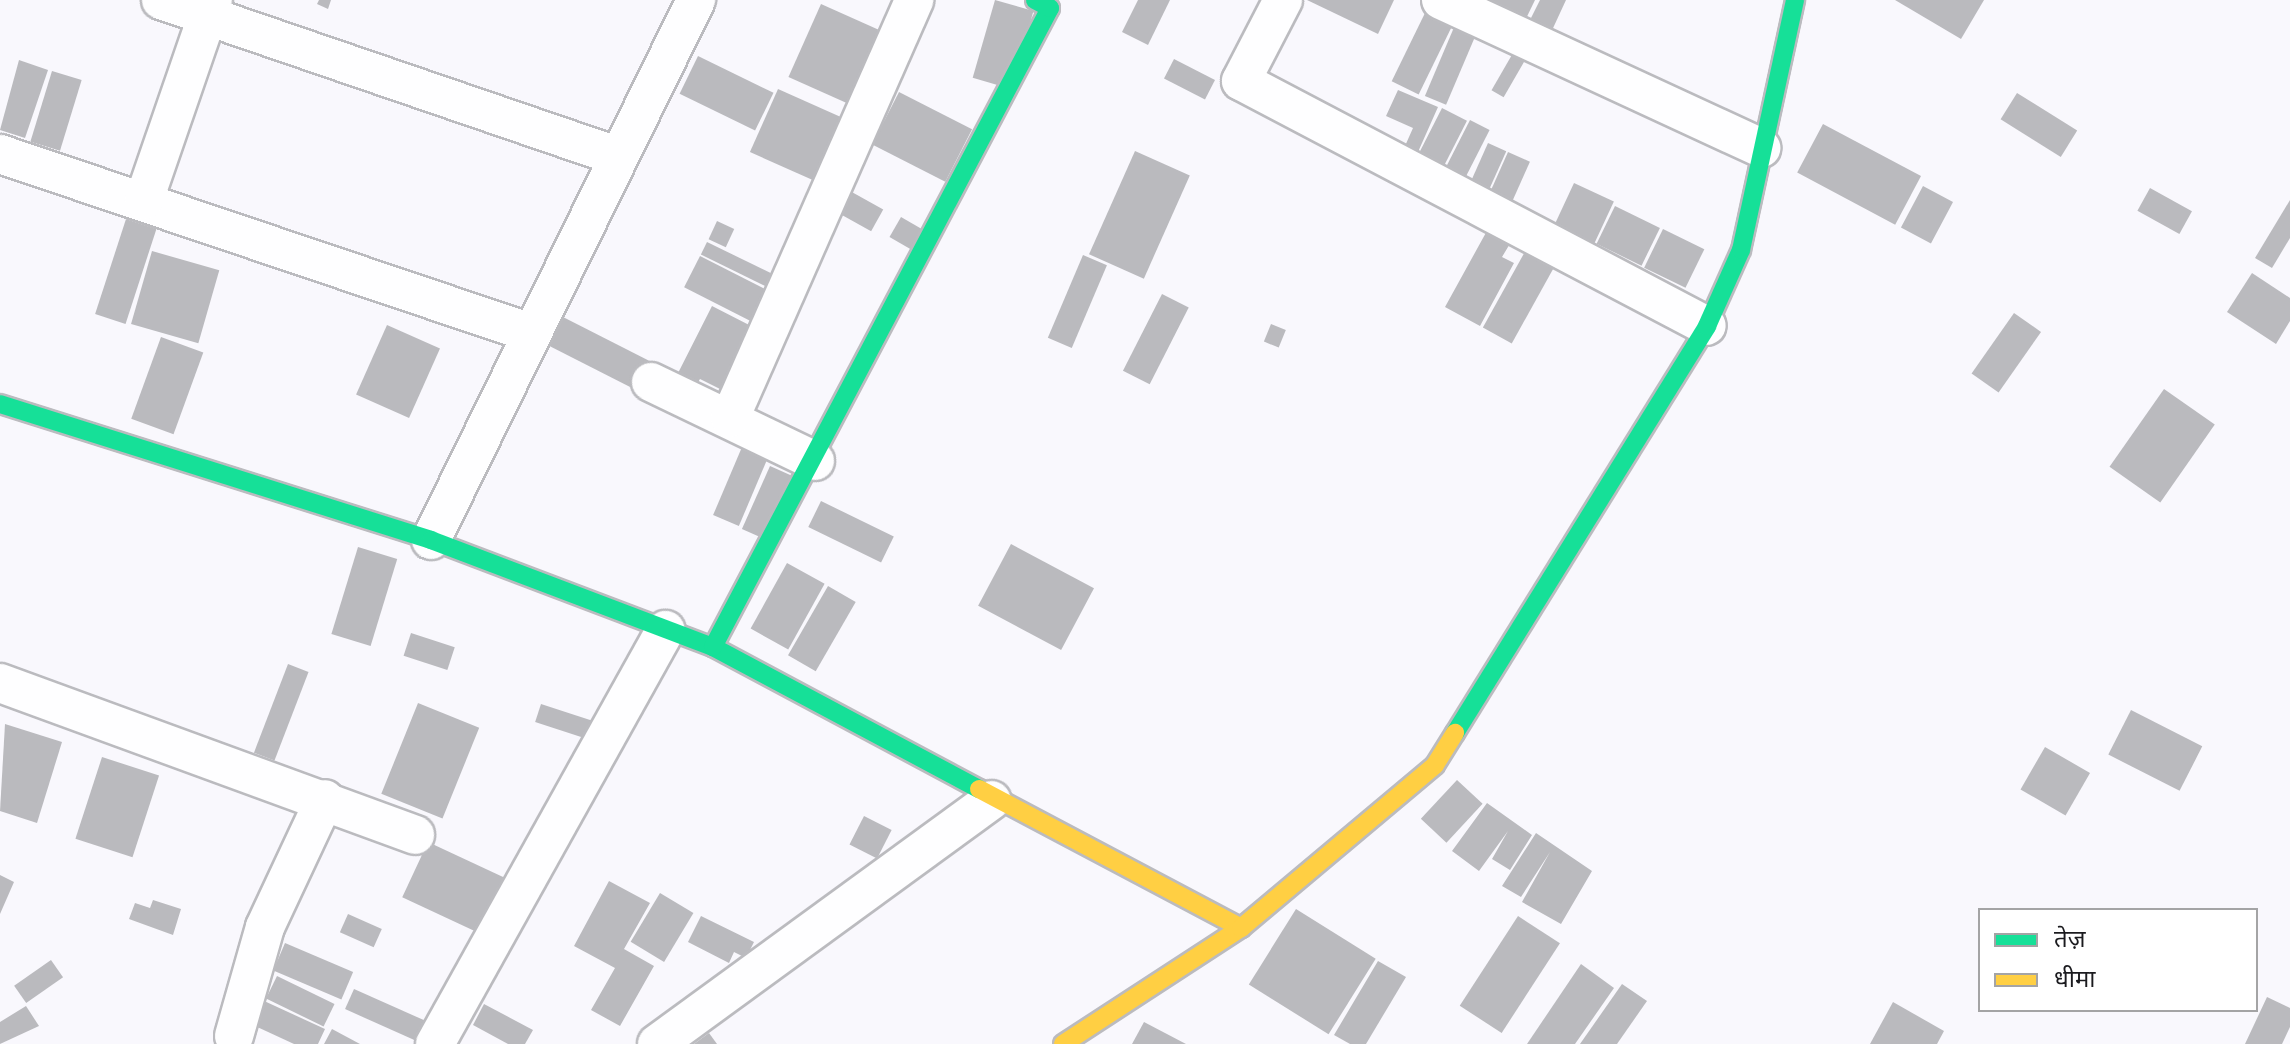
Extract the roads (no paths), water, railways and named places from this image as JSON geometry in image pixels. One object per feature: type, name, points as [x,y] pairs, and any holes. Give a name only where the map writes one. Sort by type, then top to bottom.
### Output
[{"type":"street","points":[[161,0],[210,7],[617,156]]},
{"type":"street","points":[[431,540],[696,0]]},
{"type":"street","points":[[730,418],[914,0]]},
{"type":"street","points":[[713,647],[815,461],[1050,8],[1035,0]]},
{"type":"street","points":[[1283,0],[1241,81],[1707,326]]},
{"type":"street","points":[[1441,0],[1761,148]]},
{"type":"street","points":[[1063,1044],[1241,928],[1435,765],[1707,326],[1741,250],[1795,0]]},
{"type":"street","points":[[144,200],[210,7]]},
{"type":"street","points":[[0,154],[144,200],[531,333]]},
{"type":"street","points":[[651,382],[815,461]]},
{"type":"street","points":[[0,404],[431,540],[713,647],[992,800],[1241,928]]},
{"type":"street","points":[[435,1044],[665,630]]},
{"type":"street","points":[[0,683],[325,799],[415,835]]},
{"type":"street","points":[[234,1036],[265,927],[325,799]]},
{"type":"street","points":[[657,1044],[992,800]]}]
